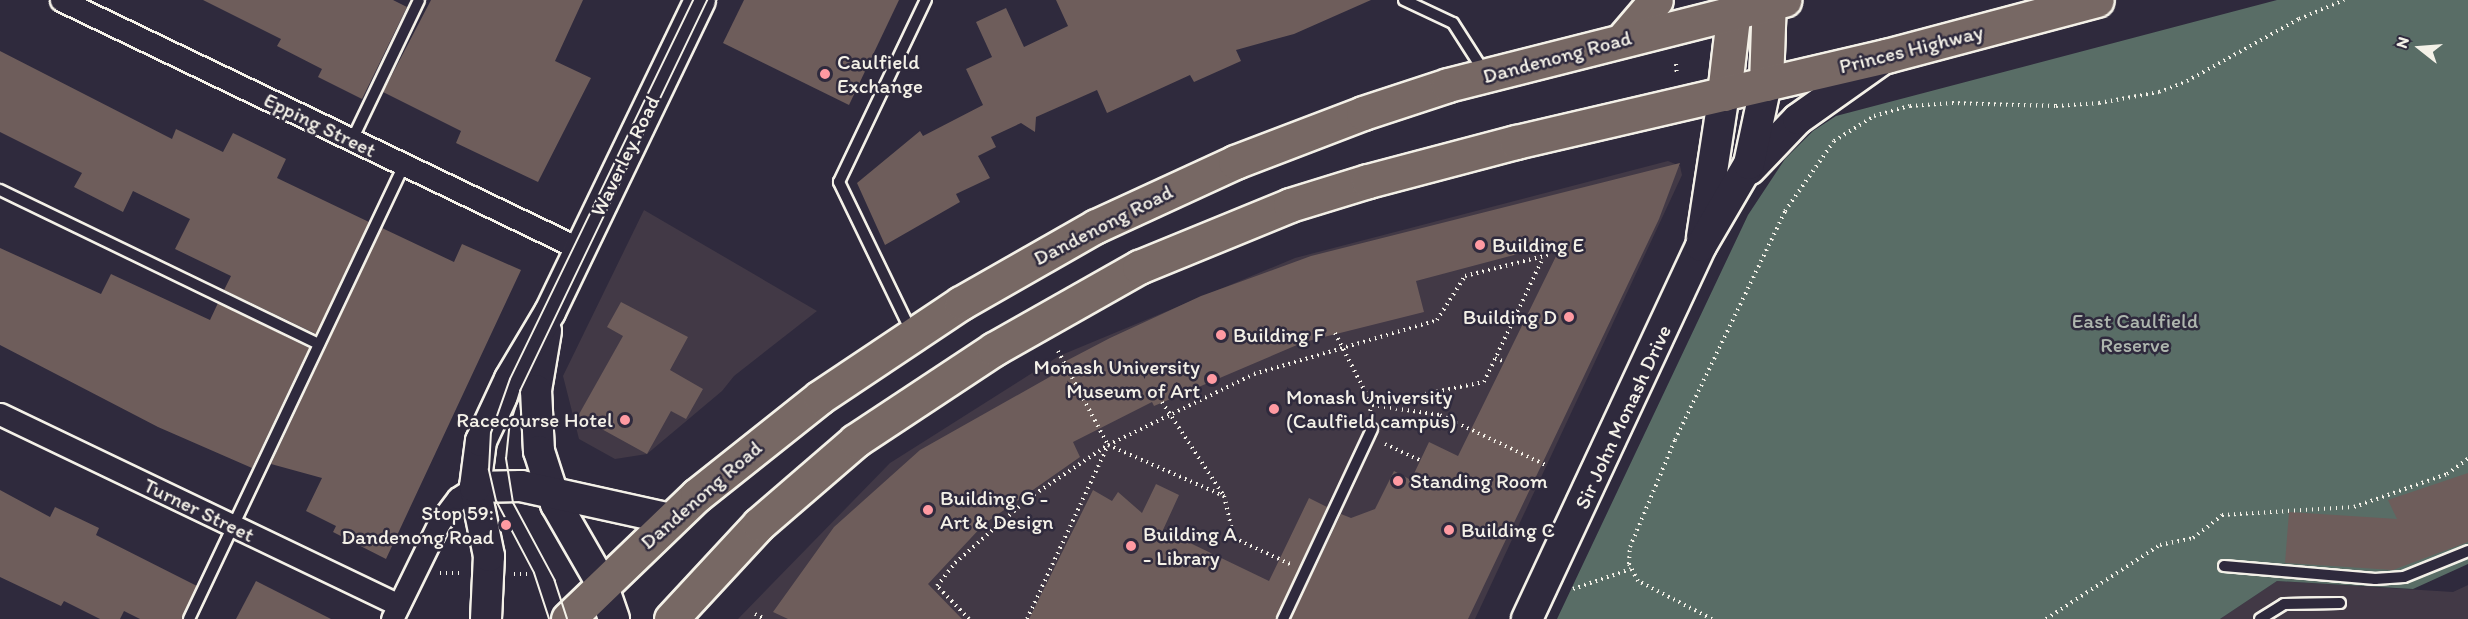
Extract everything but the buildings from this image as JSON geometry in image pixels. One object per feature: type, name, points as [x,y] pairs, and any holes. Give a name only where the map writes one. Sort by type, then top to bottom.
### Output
[{"type":"main road","name":"Waverley Road","points":[[486,619],[489,555],[475,487],[476,464],[485,432],[550,312],[700,0]]},
{"type":"main road","points":[[1622,40],[1656,0]]},
{"type":"main road","name":"Princes Highway","points":[[1724,94],[1886,56],[2097,0]]},
{"type":"main road","points":[[671,619],[759,524],[855,441],[994,349],[1139,267],[1281,209],[1368,181],[1724,94],[1735,7],[1774,1],[1766,84]]},
{"type":"main road","name":"Dandenong Road","points":[[568,619],[671,519],[774,432],[912,333],[1020,267],[1192,181],[1363,113],[1486,75],[1622,40],[1735,7]]},
{"type":"main road","points":[[1743,176],[1798,119],[1886,56]]},
{"type":"main road","name":"Sir John Monash Drive","points":[[1527,619],[1701,246],[1743,176],[1755,144],[1766,84]]},
{"type":"main road","name":"Sir John Monash Drive","points":[[1701,246],[1724,94]]},
{"type":"main road","name":"Waverley Road","points":[[550,312],[535,414],[539,451],[552,494],[602,584],[614,619]]},
{"type":"main road","points":[[475,487],[509,484],[671,519]]},
{"type":"street","name":"Epping Street","points":[[61,0],[580,249]]},
{"type":"street","name":"Turner Street","points":[[0,414],[234,526],[395,612]]},
{"type":"street","points":[[395,612],[452,504],[475,487]]},
{"type":"lane","points":[[352,140],[419,0]]},
{"type":"lane","points":[[912,333],[839,182],[926,0]]},
{"type":"lane","points":[[1404,0],[1452,23],[1486,75]]},
{"type":"lane","points":[[189,619],[404,165]]},
{"type":"lane","points":[[0,190],[319,344]]},
{"type":"lane","points":[[1283,619],[1370,433]]},
{"type":"lane","points":[[2224,566],[2374,579],[2404,577],[2468,551]]},
{"type":"lane","points":[[2260,619],[2284,604],[2340,603]]},
{"type":"path","points":[[1712,619],[1638,581],[1631,569],[1630,547],[1641,517],[1785,211],[1834,141],[1874,116],[1910,106],[2099,104],[2159,92],[2187,81],[2299,19],[2344,0]]},
{"type":"path","points":[[1869,107],[1874,116]]},
{"type":"path","points":[[969,619],[937,586],[953,562],[1029,498],[1108,445],[1254,374],[1339,347],[1437,320],[1465,276],[1546,256],[1484,382],[1372,405]]},
{"type":"path","points":[[1335,333],[1339,347],[1372,405]]},
{"type":"path","points":[[1058,351],[1108,445],[1224,496]]},
{"type":"path","points":[[1495,358],[1505,362]]},
{"type":"path","points":[[1162,402],[1224,496],[1234,538],[1296,567]]},
{"type":"path","points":[[1372,405],[1360,432],[1370,433],[1420,460]]},
{"type":"path","points":[[1372,405],[1440,415],[1548,466]]},
{"type":"path","points":[[1027,619],[1108,445]]},
{"type":"path","points":[[2046,619],[2160,545],[2193,538],[2222,515],[2354,507],[2447,474],[2468,459]]},
{"type":"path","points":[[1025,493],[1029,498]]},
{"type":"path","points":[[1568,591],[1631,569]]},
{"type":"path","points":[[438,573],[468,573]]},
{"type":"path","points":[[755,614],[765,619]]},
{"type":"shaded area","name":"Monash University (Caulfield campus)","points":[[1668,161],[1680,166],[1682,175],[1475,619],[738,619],[890,463],[1059,356],[1295,258]]},
{"type":"shaded area","points":[[644,210],[817,311],[734,376],[722,391],[647,454],[615,459],[579,439],[563,376]]},
{"type":"shaded area","points":[[2277,581],[2453,592],[2468,585],[2468,619],[2220,619]]},
{"type":"green space","name":"East Caulfield Reserve","points":[[2277,0],[2468,0],[2468,564],[2413,589],[2277,581],[2220,619],[1557,619],[1748,215],[1785,159],[1813,131],[1836,116]]},
{"type":"tram line","points":[[549,619],[534,573],[496,501],[489,470],[491,433],[510,379],[693,0]]},
{"type":"tram line","points":[[567,619],[555,581],[513,503],[506,459],[509,428],[520,391],[707,0]]},
{"type":"place","name":"Caulfield Exchange","points":[[825,74]]},
{"type":"place","name":"Building E","points":[[1480,245]]},
{"type":"place","name":"Building D","points":[[1569,317]]},
{"type":"place","name":"Building F","points":[[1221,335]]},
{"type":"place","name":"Monash University Museum of Art","points":[[1212,379]]},
{"type":"place","name":"Monash University (Caulfield campus)","points":[[1274,409]]},
{"type":"place","name":"Racecourse Hotel","points":[[625,420]]},
{"type":"place","name":"Standing Room","points":[[1398,481]]},
{"type":"place","name":"Building G - Art & Design","points":[[928,510]]},
{"type":"place","name":"Stop 59: Dandenong Road","points":[[506,525]]},
{"type":"place","name":"Building C","points":[[1449,530]]},
{"type":"place","name":"Building A - Library","points":[[1131,546]]}]
